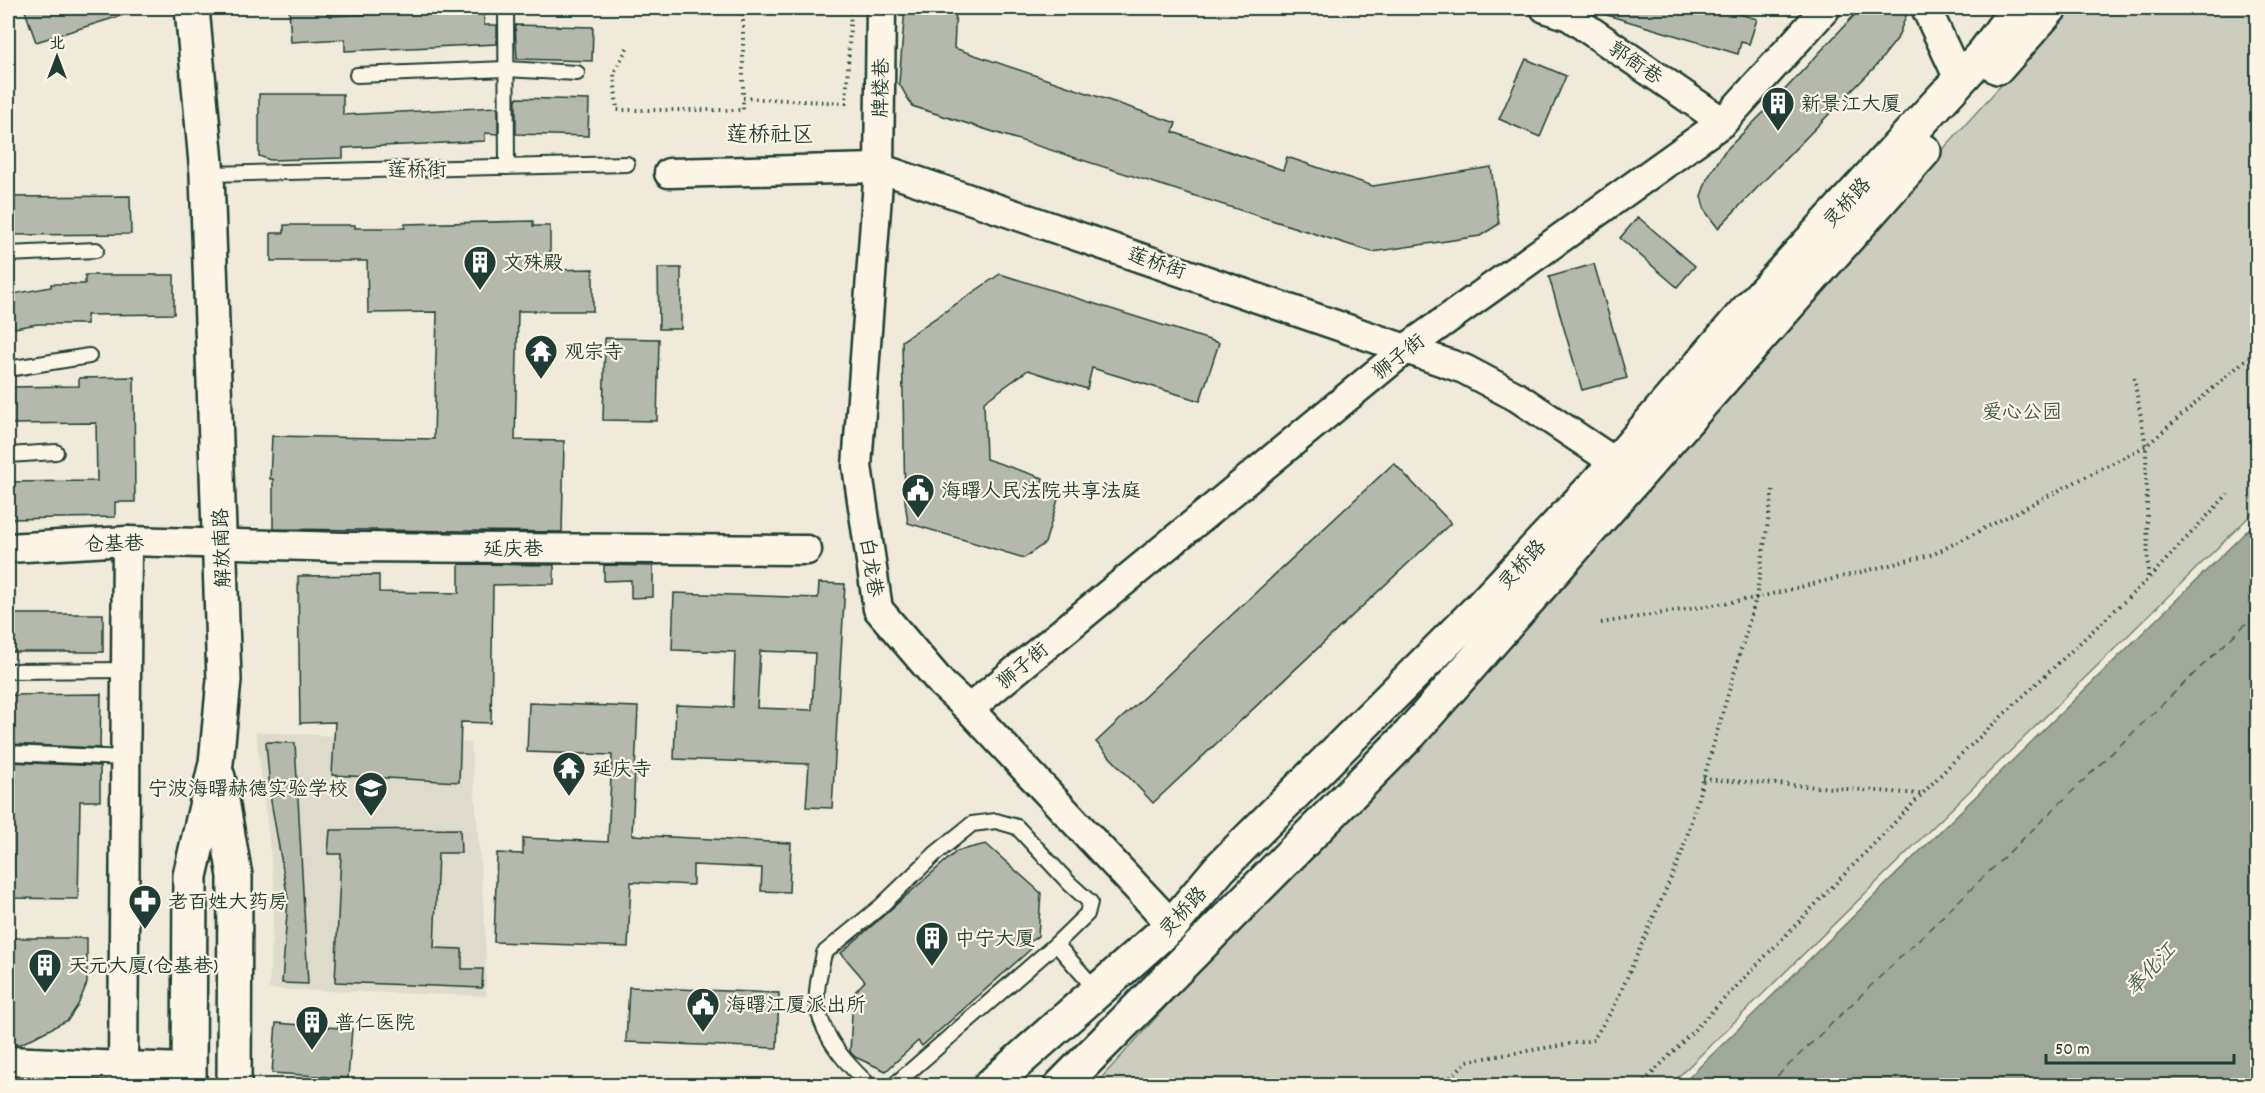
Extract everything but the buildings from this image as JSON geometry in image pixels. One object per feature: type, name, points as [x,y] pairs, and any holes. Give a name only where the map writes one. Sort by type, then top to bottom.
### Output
[{"type":"main road","name":"解放南路","points":[[189,1077],[190,876],[216,763],[224,680],[207,174],[192,8]]},
{"type":"main road","name":"灵桥路","points":[[990,1086],[1172,925],[1220,867],[1478,610],[1616,463],[1742,316],[1985,52],[2018,8]]},
{"type":"main road","name":"灵桥路","points":[[1060,1086],[1410,734],[2050,8]]},
{"type":"main road","points":[[216,763],[235,876],[234,1086]]},
{"type":"street","name":"牌楼巷","points":[[879,168],[881,8]]},
{"type":"street","name":"郭衙巷","points":[[1545,8],[1569,16],[1723,122]]},
{"type":"street","name":"狮子街","points":[[969,709],[1407,348],[1723,122],[1826,8]]},
{"type":"street","points":[[1926,8],[1959,79]]},
{"type":"street","name":"莲桥街","points":[[669,173],[879,168],[1464,369],[1517,397],[1616,463]]},
{"type":"street","name":"白龙巷","points":[[879,168],[856,466],[878,609],[942,684],[969,709],[1172,925]]},
{"type":"street","points":[[123,1066],[127,541]]},
{"type":"street","name":"仓基巷","points":[[8,548],[127,541],[220,543]]},
{"type":"street","name":"延庆巷","points":[[220,543],[344,547],[807,550]]},
{"type":"street","points":[[8,1061],[123,1066],[189,1077]]},
{"type":"lane","points":[[506,8],[507,167]]},
{"type":"lane","points":[[357,75],[506,69],[577,73]]},
{"type":"lane","name":"莲桥街","points":[[207,174],[627,164]]},
{"type":"lane","points":[[8,254],[96,250]]},
{"type":"lane","points":[[8,369],[89,356]]},
{"type":"lane","points":[[8,455],[56,452]]},
{"type":"lane","points":[[8,671],[126,670]]},
{"type":"lane","points":[[8,753],[126,758]]},
{"type":"lane","points":[[870,1086],[844,1062],[829,1037],[818,1007],[824,953],[880,907],[935,854],[972,824],[996,821],[1017,827],[1090,902],[1087,914],[1056,944],[893,1086]]},
{"type":"lane","points":[[1056,944],[1096,991]]},
{"type":"path","points":[[627,48],[614,73],[617,110],[743,110],[742,8]]},
{"type":"path","points":[[743,98],[846,103],[851,8]]},
{"type":"path","points":[[1601,623],[1756,598],[1934,554],[2146,446],[2258,349]]},
{"type":"path","points":[[2134,378],[2146,446],[2148,579]]},
{"type":"path","points":[[1442,1086],[1467,1061],[1593,1040],[1614,1007],[1682,853],[1756,598],[1773,490]]},
{"type":"path","points":[[1640,1086],[1954,761],[2148,579],[2228,494]]},
{"type":"path","points":[[1703,780],[1922,794]]},
{"type":"shaded area","name":"宁波海曙赫德实验学校","points":[[256,732],[471,743],[485,928],[486,996],[269,989],[275,892]]},
{"type":"green space","name":"爱心公园","points":[[2071,8],[2257,8],[2257,509],[1670,1085],[1094,1086]]},
{"type":"water","name":"奉化江","points":[[2257,521],[2257,1085],[1681,1085]]},
{"type":"ferry route","points":[[1767,1086],[2258,612]]},
{"type":"place","name":"新景江大厦","points":[[1778,132]]},
{"type":"place","name":"文殊殿","points":[[480,291]]},
{"type":"place","name":"观宗寺","points":[[541,380]]},
{"type":"place","name":"海曙人民法院共享法庭","points":[[918,519]]},
{"type":"place","name":"延庆寺","points":[[569,797]]},
{"type":"place","name":"宁波海曙赫德实验学校","points":[[371,817]]},
{"type":"place","name":"老百姓大药房","points":[[145,930]]},
{"type":"place","name":"中宁大厦","points":[[932,967]]},
{"type":"place","name":"天元大厦(仓基巷)","points":[[45,994]]},
{"type":"place","name":"海曙江厦派出所","points":[[703,1033]]},
{"type":"place","name":"普仁医院","points":[[312,1051]]},
{"type":"district","name":"莲桥社区","points":[[770,133]]}]
